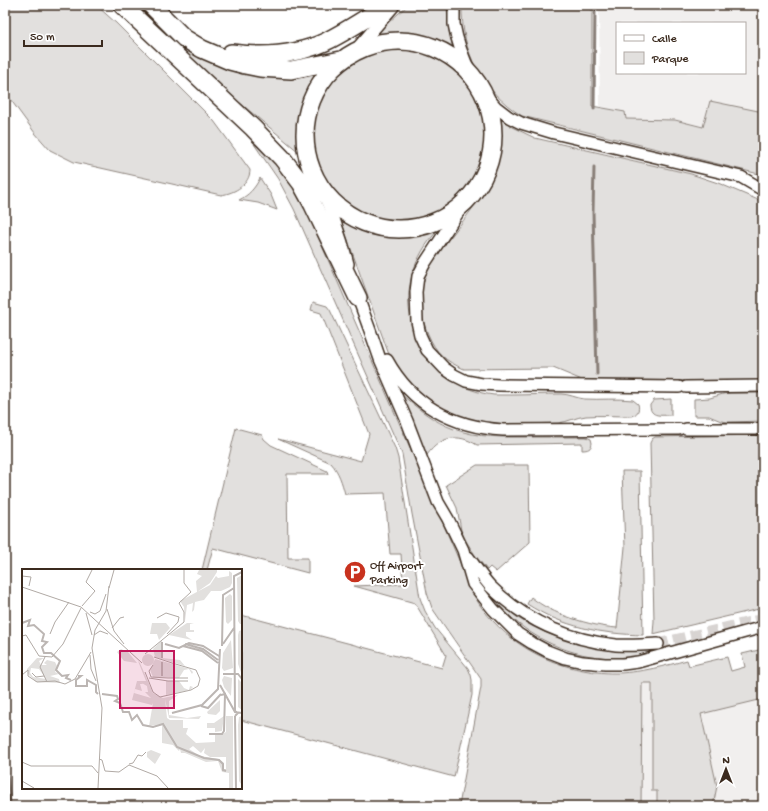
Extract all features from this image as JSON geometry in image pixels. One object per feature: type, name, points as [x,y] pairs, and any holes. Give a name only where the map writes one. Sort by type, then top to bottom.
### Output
[{"type":"main road","points":[[122,5],[253,128],[282,158],[301,183],[358,298]]},
{"type":"main road","points":[[151,5],[184,38],[202,49],[230,61],[260,68],[291,70],[347,57]]},
{"type":"main road","points":[[202,49],[245,55],[272,55],[310,48],[325,42],[387,5]]},
{"type":"main road","points":[[253,128],[288,150],[300,160],[329,199],[353,218],[381,228],[412,228],[441,220],[454,212],[474,192],[481,181],[487,169],[493,143],[492,117],[483,92],[463,66],[441,51],[429,46],[403,41],[377,44],[364,48],[347,57],[331,69],[322,80],[312,98],[305,118],[304,146],[307,160],[316,180]]},
{"type":"street","points":[[347,57],[394,5]]},
{"type":"street","points":[[454,5],[454,23],[457,39],[472,76]]},
{"type":"street","points":[[483,92],[496,107],[509,117],[521,123],[554,133],[763,183]]},
{"type":"street","points":[[741,177],[763,190]]},
{"type":"street","points":[[316,180],[330,208],[341,239],[358,298],[380,359],[407,421],[438,502],[463,550],[474,584],[492,609],[518,634],[547,651],[565,658],[583,662],[605,664],[638,662],[763,627]]},
{"type":"street","points":[[465,202],[424,263],[418,276],[416,292],[417,321],[420,335],[428,350],[444,368],[454,375],[466,381],[493,385],[682,388],[763,386]]},
{"type":"street","points":[[372,336],[392,369],[413,394],[426,405],[448,418],[476,427],[503,430],[763,428]]},
{"type":"street","points":[[463,550],[490,585],[506,601],[521,612],[553,630],[579,638],[615,645],[636,646],[658,644]]},
{"type":"shaded area","points":[[599,5],[763,5],[763,140],[675,120],[626,119],[625,112],[600,107]]},
{"type":"shaded area","points":[[763,676],[763,806],[627,806],[642,683],[655,684]]},
{"type":"green space","points":[[5,5],[96,5],[214,121],[250,170],[245,184],[236,190],[221,195],[74,162],[50,150],[35,133],[5,92]]},
{"type":"green space","points":[[133,5],[143,5],[186,47],[326,67],[312,86],[303,106],[298,128],[299,152],[180,53]]},
{"type":"green space","points":[[408,5],[447,5],[448,26],[453,49],[443,44],[414,36],[393,35],[371,38]]},
{"type":"green space","points":[[462,5],[592,5],[592,106],[625,112],[626,119],[675,120],[703,127],[710,101],[763,112],[763,175],[522,116],[508,106],[496,94],[485,82],[477,69],[465,39]]},
{"type":"green space","points":[[399,49],[416,51],[432,56],[454,69],[466,81],[475,95],[482,111],[486,136],[484,153],[479,169],[466,191],[454,203],[440,212],[424,219],[399,223],[382,221],[366,216],[344,203],[332,191],[323,177],[316,161],[312,136],[314,119],[319,103],[332,81],[344,69],[358,60],[374,53]]},
{"type":"green space","points":[[497,116],[512,127],[535,138],[691,174],[718,183],[763,202],[763,381],[582,380],[553,368],[464,369],[451,363],[442,356],[434,346],[425,326],[421,301],[423,284],[428,269],[474,207],[491,178],[500,141]]},
{"type":"green space","points":[[254,144],[269,156],[283,171],[293,185],[305,208],[475,597],[483,610],[493,621],[520,644],[535,653],[567,666],[601,672],[619,673],[636,671],[687,660],[689,666],[727,657],[731,671],[745,667],[742,654],[763,649],[763,699],[701,714],[717,786],[713,806],[657,806],[657,791],[652,791],[652,683],[642,683],[641,806],[459,806],[481,687],[481,679],[432,608],[427,593],[402,454],[294,209],[278,179]]},
{"type":"green space","points":[[260,178],[271,195],[277,210],[258,203],[239,200],[251,191]]},
{"type":"green space","points":[[341,221],[366,232],[391,236],[403,236],[428,232],[441,227],[426,246],[415,267],[409,291],[409,303],[414,331],[420,345],[428,358],[450,379],[478,392],[494,395],[561,394],[584,399],[633,400],[638,404],[638,412],[631,416],[586,416],[558,423],[495,425],[455,416],[431,403],[411,385],[394,363],[388,352]]},
{"type":"green space","points":[[313,302],[327,306],[330,310],[395,448],[398,458],[420,598],[425,611],[435,628],[468,668],[471,675],[472,695],[454,777],[242,720],[242,615],[442,668],[446,655],[415,603],[354,586],[403,584],[401,554],[390,554],[385,493],[345,494],[338,474],[331,463],[278,439],[361,461],[369,434],[321,313],[311,310]]},
{"type":"green space","points":[[730,393],[763,393],[763,421],[729,422],[721,421],[709,416],[694,416],[694,399],[710,398]]},
{"type":"green space","points":[[401,394],[433,419],[463,432],[500,437],[586,437],[591,439],[592,445],[589,449],[582,450],[582,443],[477,445],[463,439],[450,438],[438,444],[427,455]]},
{"type":"green space","points":[[671,399],[671,415],[657,415],[652,412],[650,405],[654,400]]},
{"type":"green space","points":[[236,428],[262,435],[271,445],[327,471],[328,474],[287,474],[288,558],[308,558],[308,573],[213,548],[207,569],[202,569]]},
{"type":"green space","points":[[763,435],[763,608],[653,634],[654,621],[650,443],[652,439],[655,437]]},
{"type":"green space","points":[[477,465],[529,465],[530,542],[496,572],[490,567],[487,570],[466,541],[461,530],[457,508],[446,485]]},
{"type":"green space","points":[[622,471],[640,471],[643,635],[598,631],[568,624],[540,612],[527,604],[531,597],[549,609],[571,618],[595,625],[617,628],[625,547]]},
{"type":"green space","points":[[492,596],[518,618],[546,633],[561,638],[592,646],[607,648],[642,649],[664,645],[662,650],[633,657],[598,657],[567,650],[538,637],[525,629],[507,614]]},
{"type":"waterway","points":[[594,109],[595,5]]},
{"type":"waterway","points":[[594,167],[593,212],[597,374]]},
{"type":"waterway","points":[[5,750],[10,806]]},
{"type":"tunnel","points":[[658,644],[763,619]]},
{"type":"place","name":"Off Airport Parking","points":[[355,572]]}]
